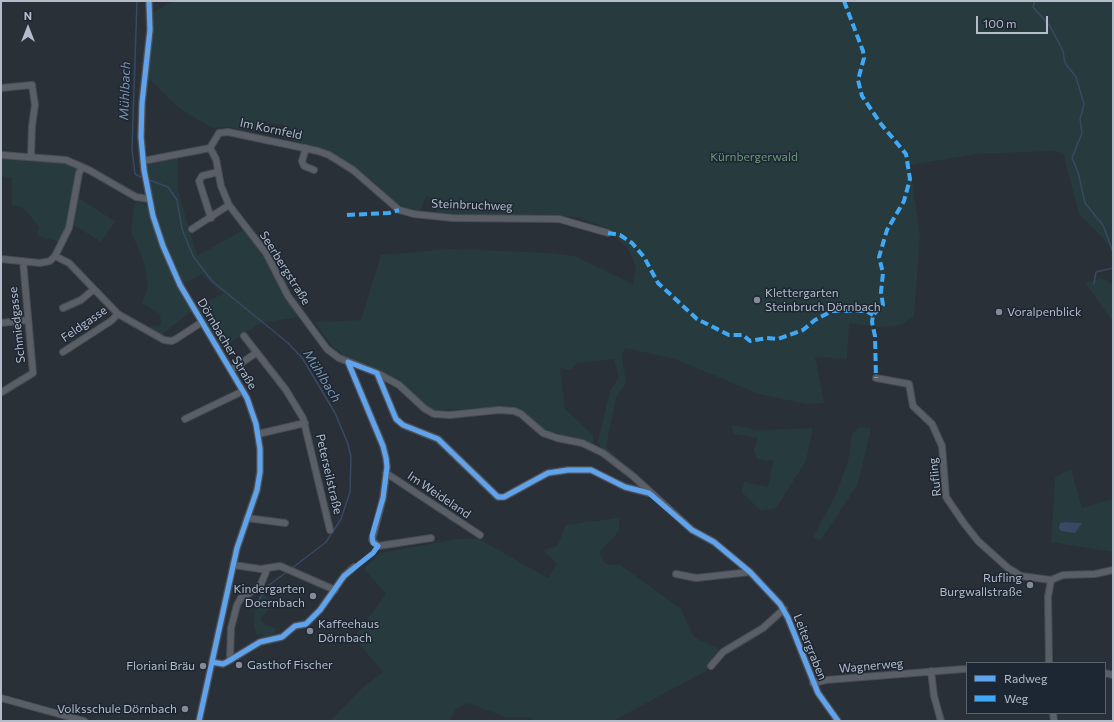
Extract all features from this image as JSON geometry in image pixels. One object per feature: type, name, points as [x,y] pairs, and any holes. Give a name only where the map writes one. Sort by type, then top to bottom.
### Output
[{"type":"street","name":"Dörnbacher Straße","points":[[149,1],[150,30],[141,122],[143,161],[149,199],[158,233],[180,285],[243,391],[254,415],[258,434],[260,461],[258,483],[238,542],[199,721]]},
{"type":"street","points":[[1,88],[32,84],[34,105],[31,156]]},
{"type":"street","name":"Im Kornfeld","points":[[210,148],[219,133],[228,132],[306,148],[302,161],[304,166],[314,170]]},
{"type":"street","points":[[143,161],[210,148]]},
{"type":"street","name":"Seerbergstraße","points":[[210,148],[216,159],[218,172],[229,206],[266,253],[283,288],[327,349],[348,362],[377,373],[399,385],[425,409],[434,414],[450,415],[499,410],[519,413],[543,433],[557,438],[582,443],[604,453],[634,477],[650,493]]},
{"type":"street","name":"Steinbruchweg","points":[[306,148],[329,155],[341,162],[399,210],[414,214],[452,218],[559,219],[608,233]]},
{"type":"street","points":[[1,154],[66,160],[82,167],[136,197],[149,199]]},
{"type":"street","points":[[1,259],[45,262],[55,256],[69,228],[79,173],[82,167]]},
{"type":"street","points":[[210,218],[199,181],[202,176],[218,172]]},
{"type":"street","points":[[192,229],[229,206]]},
{"type":"street","name":"Feldgasse","points":[[55,256],[69,263],[93,290],[118,314],[158,338],[168,341],[176,339],[202,322]]},
{"type":"street","name":"Schmiedgasse","points":[[2,392],[33,373],[23,261]]},
{"type":"street","name":"Feldgasse","points":[[63,308],[81,300],[93,290]]},
{"type":"street","name":"Feldgasse","points":[[63,352],[111,321],[118,314]]},
{"type":"street","points":[[1,323],[28,320]]},
{"type":"street","name":"Peterseilstraße","points":[[244,336],[286,390],[305,423],[330,530]]},
{"type":"street","points":[[231,370],[256,353]]},
{"type":"street","points":[[348,362],[383,446],[386,458],[383,498],[372,536],[373,543],[378,546],[431,538]]},
{"type":"street","points":[[377,373],[396,419],[403,425],[438,439],[498,497],[504,497],[548,473],[568,470],[591,470],[625,487],[650,493]]},
{"type":"street","name":"Rufling","points":[[876,378],[909,384],[913,406],[932,424],[942,446],[945,492],[949,502],[963,522],[985,548],[1014,573],[1026,578],[1051,580]]},
{"type":"street","name":"Dörnbacher Straße","points":[[185,419],[243,391]]},
{"type":"street","name":"Peterseilstraße","points":[[258,434],[305,423]]},
{"type":"street","name":"Im Weideland","points":[[386,473],[480,535]]},
{"type":"street","name":"Leitergraben","points":[[650,493],[692,530],[720,547],[731,558],[750,572],[784,609],[822,701],[838,721]]},
{"type":"street","points":[[247,518],[285,523]]},
{"type":"street","points":[[233,565],[266,569],[275,566],[286,568],[335,590]]},
{"type":"street","points":[[212,662],[223,664],[260,642],[282,637],[295,626],[306,624],[320,610],[344,576],[354,567]]},
{"type":"street","points":[[230,660],[231,628],[237,605],[241,598],[262,584],[266,569]]},
{"type":"street","points":[[1049,662],[1048,597],[1051,580],[1063,576],[1095,574],[1113,570]]},
{"type":"street","points":[[676,574],[696,578],[750,572]]},
{"type":"street","points":[[711,666],[723,652],[763,628],[784,609]]},
{"type":"street","name":"Wagnerweg","points":[[814,683],[826,680],[964,669]]},
{"type":"street","points":[[931,672],[934,696],[941,721]]},
{"type":"street","points":[[1,698],[84,721]]},
{"type":"green space","name":"Kürnbergerwald","points":[[173,1],[1113,1],[1113,249],[1079,214],[1063,153],[1053,151],[977,154],[910,165],[920,236],[914,316],[900,325],[878,327],[849,323],[847,359],[815,356],[824,403],[807,404],[759,394],[675,359],[625,348],[622,355],[626,383],[616,398],[606,447],[624,464],[624,467],[601,449],[598,441],[610,391],[619,377],[614,359],[577,363],[571,370],[560,368],[565,409],[593,435],[594,447],[551,434],[541,429],[527,414],[512,408],[433,410],[397,380],[347,358],[332,346],[315,322],[361,320],[381,255],[450,249],[551,253],[574,256],[633,284],[636,267],[628,249],[607,228],[576,217],[535,214],[494,218],[437,213],[436,199],[426,196],[420,211],[400,207],[375,183],[332,152],[281,137],[284,125],[260,122],[258,132],[226,127],[212,128],[180,109],[149,79],[152,13]]},
{"type":"green space","points":[[1,156],[68,162],[75,166],[76,173],[69,219],[61,242],[37,236],[39,227],[24,208],[12,205],[12,178],[1,176]]},
{"type":"green space","points":[[178,156],[178,190],[197,256],[245,229],[262,253],[300,317],[261,323],[221,349],[197,307],[224,293],[218,290],[202,274],[183,284],[170,256],[152,199],[147,164]]},
{"type":"green space","points":[[80,181],[80,199],[115,221],[101,242],[72,224]]},
{"type":"green space","points":[[136,202],[145,204],[149,208],[167,264],[192,311],[159,336],[148,330],[153,325],[159,326],[161,323],[160,314],[142,303],[148,286],[144,262],[131,232],[134,205]]},
{"type":"green space","points":[[1102,278],[1113,284],[1113,322],[1085,283]]},
{"type":"green space","points":[[732,425],[757,430],[813,428],[806,461],[776,508],[761,511],[742,492],[744,482],[768,487],[773,461],[757,459],[754,450],[758,438],[733,434]]},
{"type":"green space","points":[[860,427],[871,428],[858,484],[821,540],[813,537],[835,496],[848,462],[852,434]]},
{"type":"green space","points":[[1071,469],[1082,508],[1113,499],[1113,552],[1051,542],[1055,478]]},
{"type":"green space","points":[[619,518],[619,531],[599,553],[605,564],[620,565],[681,609],[694,637],[719,649],[711,666],[704,672],[613,721],[532,721],[531,717],[505,717],[469,703],[456,709],[449,721],[330,721],[362,688],[383,672],[359,644],[357,633],[386,594],[364,569],[380,553],[458,539],[479,539],[548,578],[557,564],[543,550],[557,546],[566,525]]},
{"type":"green space","points":[[264,594],[274,602],[261,620],[265,625],[276,628],[274,637],[269,639],[264,637],[261,633],[257,635],[253,624],[256,604]]},
{"type":"water","points":[[1060,523],[1082,523],[1075,533],[1061,531],[1059,528]]},
{"type":"waterway","name":"Mühlbach","points":[[137,1],[132,149],[135,174],[141,177]]},
{"type":"waterway","points":[[1035,1],[1033,7],[1050,26],[1063,51],[1065,63],[1076,77],[1084,104],[1080,119],[1082,133],[1072,158],[1078,172],[1085,203],[1103,225],[1113,252]]},
{"type":"waterway","name":"Mühlbach","points":[[149,180],[168,187],[177,200],[182,229],[193,256],[212,281],[288,343],[303,359],[335,413],[348,444],[351,457],[350,492],[341,519],[326,542],[291,569]]},
{"type":"waterway","points":[[1094,284],[1096,272],[1113,268]]},
{"type":"waterway","name":"Mühlbach","points":[[256,604],[269,585],[288,571]]},
{"type":"marked path","points":[[844,1],[863,51],[864,58],[858,80],[862,96],[881,124],[906,154],[910,179],[904,201],[887,230],[879,257],[883,273],[881,292],[883,305],[873,315],[872,322],[875,336],[876,378]]},
{"type":"marked path","points":[[347,215],[389,213],[399,210]]},
{"type":"marked path","points":[[608,233],[620,235],[632,243],[644,257],[658,283],[697,319],[729,335],[743,335],[750,341],[767,338],[778,339],[803,330],[815,320],[832,311],[866,311],[873,315]]},
{"type":"cycle path","points":[[149,1],[150,30],[142,103],[141,137],[144,170],[153,216],[163,246],[180,285],[247,398],[256,424],[260,449],[260,472],[257,490],[237,548],[199,721]]},
{"type":"cycle path","points":[[348,362],[377,373],[396,419],[403,425],[438,439],[498,497],[504,497],[548,473],[568,470],[591,470],[625,487],[649,493],[692,530],[714,542],[750,572],[780,604],[788,618],[818,693],[838,721]]},
{"type":"cycle path","points":[[212,662],[223,664],[260,642],[282,637],[295,626],[306,624],[320,610],[344,576],[373,553],[378,546],[373,543],[372,536],[383,498],[387,467],[386,458],[383,446],[348,362]]},
{"type":"place","name":"Klettergarten Steinbruch Dörnbach","points":[[757,300]]},
{"type":"place","name":"Voralpenblick","points":[[999,312]]},
{"type":"place","name":"Rufling Burgwallstraße","points":[[1030,585]]},
{"type":"place","name":"Kindergarten Doernbach","points":[[313,596]]},
{"type":"place","name":"Kaffeehaus Dörnbach","points":[[310,631]]},
{"type":"place","name":"Gasthof Fischer","points":[[239,665]]},
{"type":"place","name":"Floriani Bräu","points":[[203,666]]},
{"type":"place","name":"Volksschule Dörnbach","points":[[185,709]]}]
